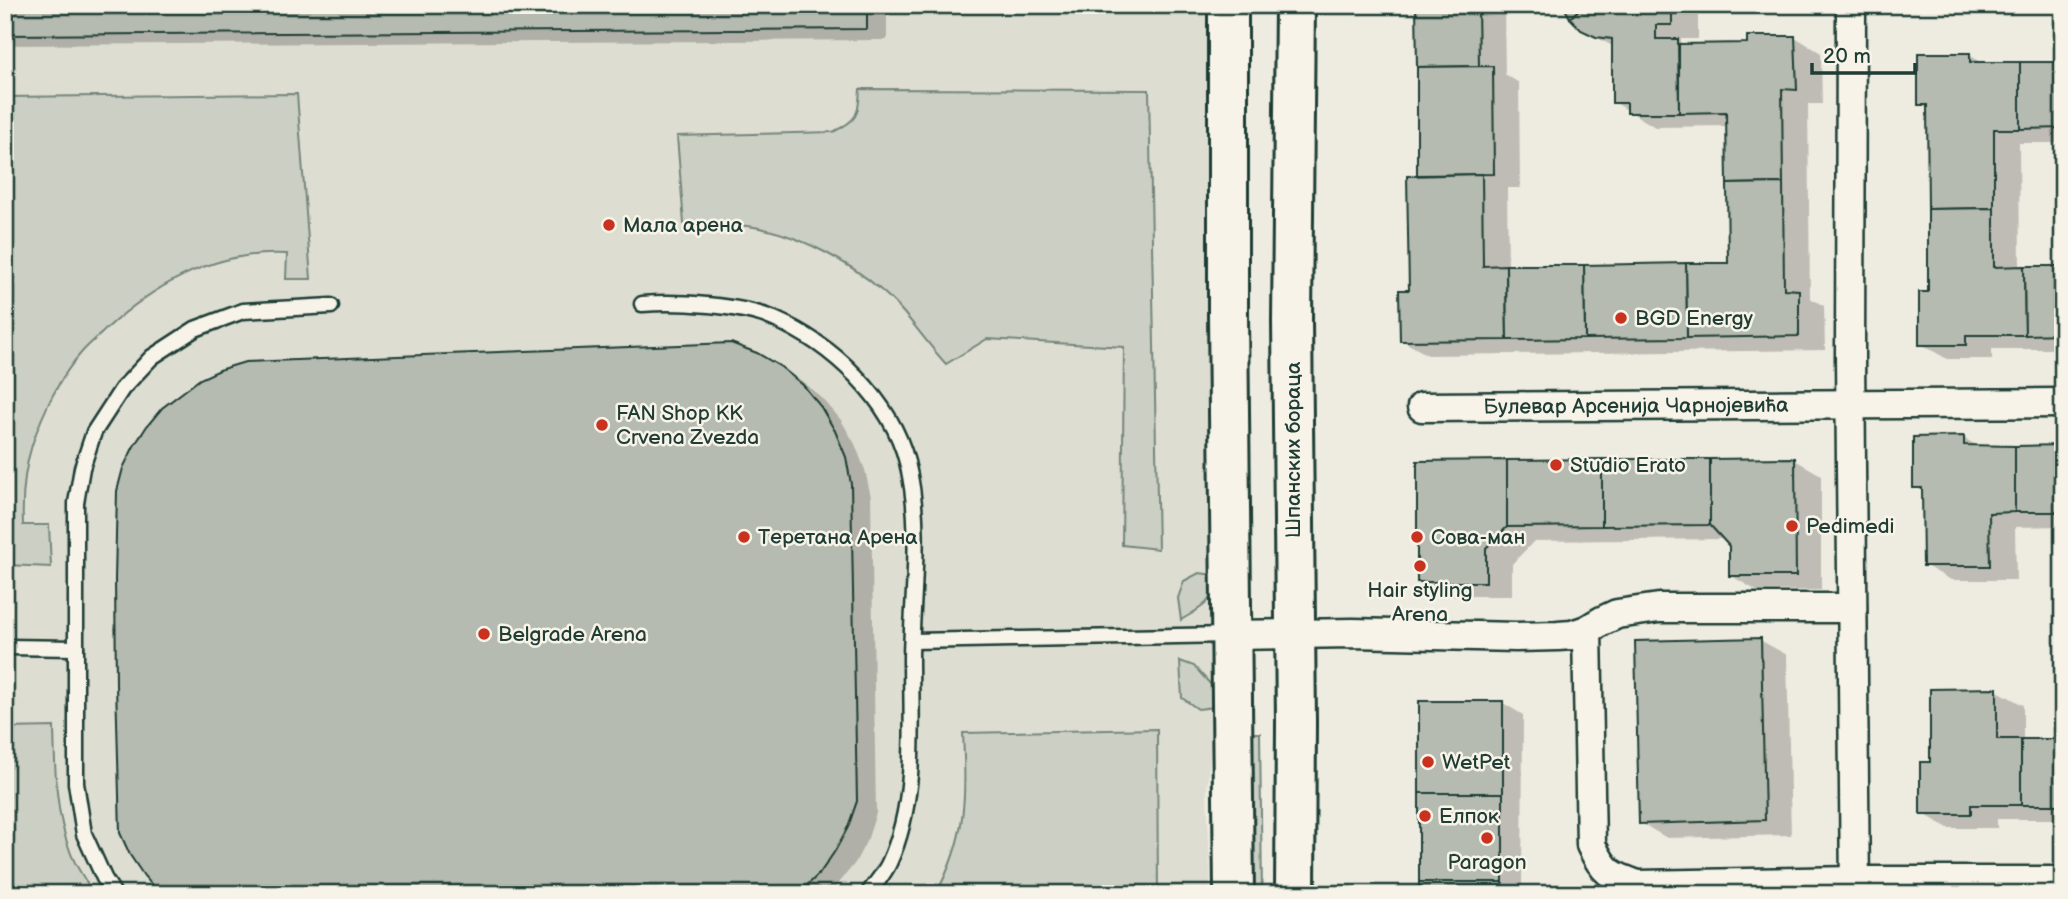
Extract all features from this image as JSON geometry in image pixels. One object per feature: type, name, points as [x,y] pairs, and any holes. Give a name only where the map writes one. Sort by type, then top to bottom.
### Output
[{"type":"street","points":[[1228,5],[1234,894]]},
{"type":"street","name":"Шпанских бораца","points":[[1295,5],[1292,308],[1295,894]]},
{"type":"street","points":[[1851,5],[1850,404],[1855,887]]},
{"type":"street","name":"Булевар Арсенија Чарнојевића","points":[[1422,407],[2063,403]]},
{"type":"street","points":[[1231,635],[1572,635],[1617,614],[1659,608],[1852,608]]},
{"type":"street","points":[[1587,630],[1591,845],[1601,866],[1615,877],[1638,885],[1855,887],[2063,880]]},
{"type":"lane","points":[[642,304],[731,308],[772,318],[806,335],[830,352],[872,394],[892,425],[906,460],[916,533],[910,774],[899,835],[888,864],[868,894]]},
{"type":"lane","points":[[114,894],[84,834],[76,783],[76,503],[82,468],[94,432],[122,389],[152,357],[195,329],[243,311],[331,306]]},
{"type":"lane","points":[[912,641],[1231,635]]},
{"type":"lane","points":[[5,647],[76,648]]},
{"type":"shaded area","points":[[5,5],[1205,5],[1208,52],[1214,575],[1214,707],[1207,792],[1211,894],[5,894]]},
{"type":"shaded area","points":[[860,89],[1149,90],[1158,549],[1122,545],[1124,347],[987,339],[946,364],[891,299],[839,260],[788,236],[754,227],[684,224],[677,136],[833,132],[855,116]]},
{"type":"shaded area","points":[[297,94],[311,279],[286,279],[287,254],[261,254],[212,264],[188,273],[145,298],[91,343],[66,372],[52,396],[36,433],[27,464],[23,525],[49,525],[51,567],[5,565],[5,97]]},
{"type":"shaded area","points":[[1199,573],[1214,575],[1210,598],[1202,607],[1181,620],[1178,598],[1184,581]]},
{"type":"shaded area","points":[[1180,661],[1194,666],[1213,687],[1214,707],[1198,709],[1182,698]]},
{"type":"shaded area","points":[[54,727],[61,821],[72,857],[94,894],[5,894],[5,728]]},
{"type":"shaded area","points":[[1157,729],[1158,894],[936,894],[954,854],[959,835],[964,797],[963,733]]},
{"type":"shaded area","points":[[1252,733],[1260,733],[1262,894],[1253,894]]},
{"type":"building","points":[[5,5],[867,5],[867,29],[5,35]]},
{"type":"building","points":[[1416,5],[1478,5],[1479,66],[1417,67]]},
{"type":"building","points":[[1563,5],[1584,5],[1570,18]]},
{"type":"building","points":[[1584,5],[1672,5],[1672,25],[1656,25],[1656,39],[1678,39],[1679,113],[1627,113],[1627,103],[1612,103],[1612,39],[1596,37],[1581,30],[1570,18]]},
{"type":"building","points":[[1747,36],[1795,36],[1797,90],[1782,89],[1783,183],[1727,184],[1726,112],[1679,113],[1679,44],[1747,43]]},
{"type":"building","points":[[1918,53],[1970,53],[1970,62],[2020,62],[2020,129],[1994,129],[1994,208],[1928,209],[1927,105],[1918,105]]},
{"type":"building","points":[[2020,62],[2063,62],[2063,128],[2020,129]]},
{"type":"building","points":[[1493,66],[1494,174],[1417,175],[1417,67]]},
{"type":"building","points":[[1482,174],[1483,266],[1506,265],[1507,340],[1400,341],[1399,290],[1409,290],[1407,176]]},
{"type":"building","points":[[1783,183],[1784,289],[1799,290],[1799,336],[1687,338],[1686,263],[1728,263],[1727,184]]},
{"type":"building","points":[[1994,208],[1994,267],[2024,266],[2025,335],[1966,335],[1966,345],[1919,345],[1919,292],[1928,292],[1928,209]]},
{"type":"building","points":[[1686,263],[1687,338],[1585,339],[1584,265]]},
{"type":"building","points":[[1506,265],[1584,265],[1585,339],[1507,340]]},
{"type":"building","points":[[2024,266],[2063,266],[2063,334],[2025,335]]},
{"type":"building","name":"Belgrade Arena","points":[[731,343],[757,353],[781,367],[803,385],[821,407],[835,431],[846,457],[851,484],[857,801],[848,827],[820,873],[800,892],[160,894],[130,855],[120,833],[115,579],[117,491],[123,468],[147,426],[162,408],[200,379],[245,362]]},
{"type":"building","points":[[1964,436],[1964,445],[2015,446],[2015,512],[1989,513],[1990,566],[1923,566],[1922,488],[1913,488],[1913,437]]},
{"type":"building","points":[[2063,445],[2063,512],[2015,512],[2015,446]]},
{"type":"building","points":[[1795,458],[1796,576],[1729,576],[1729,546],[1710,525],[1710,459]]},
{"type":"building","points":[[1602,459],[1710,459],[1710,525],[1602,526]]},
{"type":"building","points":[[1602,459],[1602,526],[1507,527],[1507,460]]},
{"type":"building","points":[[1507,460],[1507,527],[1486,548],[1486,582],[1417,582],[1417,461]]},
{"type":"building","points":[[1761,638],[1765,820],[1639,824],[1635,641]]},
{"type":"building","points":[[1997,688],[1997,739],[2021,739],[2021,805],[1971,805],[1971,814],[1920,814],[1920,762],[1930,762],[1930,689]]},
{"type":"building","points":[[1419,701],[1503,701],[1503,793],[1419,793]]},
{"type":"building","points":[[2021,739],[2063,739],[2063,805],[2021,805]]},
{"type":"building","points":[[1419,793],[1503,793],[1503,882],[1419,882]]},
{"type":"building","points":[[1419,882],[1503,882],[1503,894],[1419,894]]},
{"type":"place","name":"Мала арена","points":[[609,225]]},
{"type":"place","name":"BGD Energy","points":[[1621,318]]},
{"type":"place","name":"FAN Shop KK Crvena Zvezda","points":[[602,425]]},
{"type":"place","name":"Studio Erato","points":[[1556,465]]},
{"type":"place","name":"Pedimedi","points":[[1792,526]]},
{"type":"place","name":"Теретана Арена","points":[[744,537]]},
{"type":"place","name":"Сова-ман","points":[[1417,537]]},
{"type":"place","name":"Hair styling Arena","points":[[1420,566]]},
{"type":"place","name":"Belgrade Arena","points":[[484,634]]},
{"type":"place","name":"WetPet","points":[[1428,762]]},
{"type":"place","name":"Елпок","points":[[1425,816]]},
{"type":"place","name":"Paragon","points":[[1487,838]]}]
